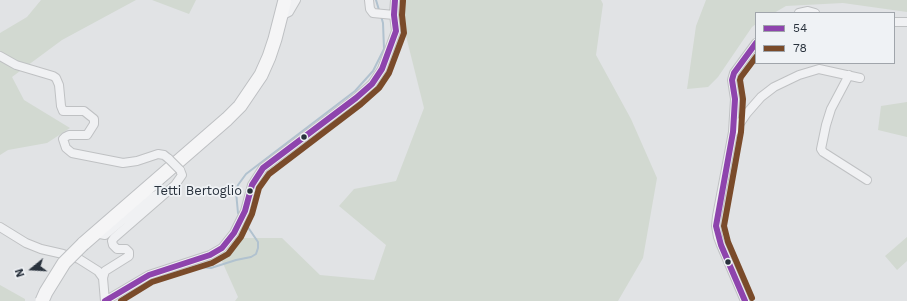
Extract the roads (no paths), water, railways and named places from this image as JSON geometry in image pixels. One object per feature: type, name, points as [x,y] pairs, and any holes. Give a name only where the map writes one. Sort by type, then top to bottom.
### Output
[{"type":"main road","points":[[42,301],[64,263],[82,244],[227,119],[240,106],[261,75],[269,58],[285,0]]},
{"type":"street","points":[[281,16],[289,12],[296,0]]},
{"type":"street","points":[[369,0],[370,9],[373,13],[394,15]]},
{"type":"street","points":[[0,56],[16,65],[56,78],[59,85],[61,106],[63,111],[84,111],[94,121],[94,124],[87,135],[69,135],[63,139],[66,148],[72,153],[123,163],[137,161],[158,154],[164,155],[180,170],[182,175],[175,185],[112,241],[116,249],[126,249],[129,252],[129,256],[105,271],[103,278],[105,301],[149,276],[210,254],[222,248],[234,233],[245,211],[252,185],[263,168],[356,98],[372,84],[382,69],[396,31],[394,15],[395,0]]},
{"type":"street","points":[[895,22],[907,22]]},
{"type":"street","points":[[745,301],[721,245],[716,226],[733,132],[735,99],[732,80],[734,73],[755,44]]},
{"type":"street","points":[[733,132],[761,97],[774,87],[799,75],[819,69],[860,78]]},
{"type":"street","points":[[849,75],[831,109],[821,149],[823,152],[867,180]]},
{"type":"street","points":[[95,233],[105,235],[146,200],[175,185]]},
{"type":"street","points":[[0,227],[26,243],[41,249],[79,259],[98,272],[103,278]]},
{"type":"waterway","points":[[376,0],[379,10]]},
{"type":"waterway","points":[[240,216],[238,213],[236,192],[238,185],[246,174],[355,91],[373,71],[384,49],[383,23],[381,16]]},
{"type":"waterway","points":[[119,301],[129,293],[147,284],[174,274],[200,267],[211,268],[251,257],[256,254],[258,242],[243,220]]},
{"type":"place","name":"Tetti Bertoglio","points":[[250,191]]}]
